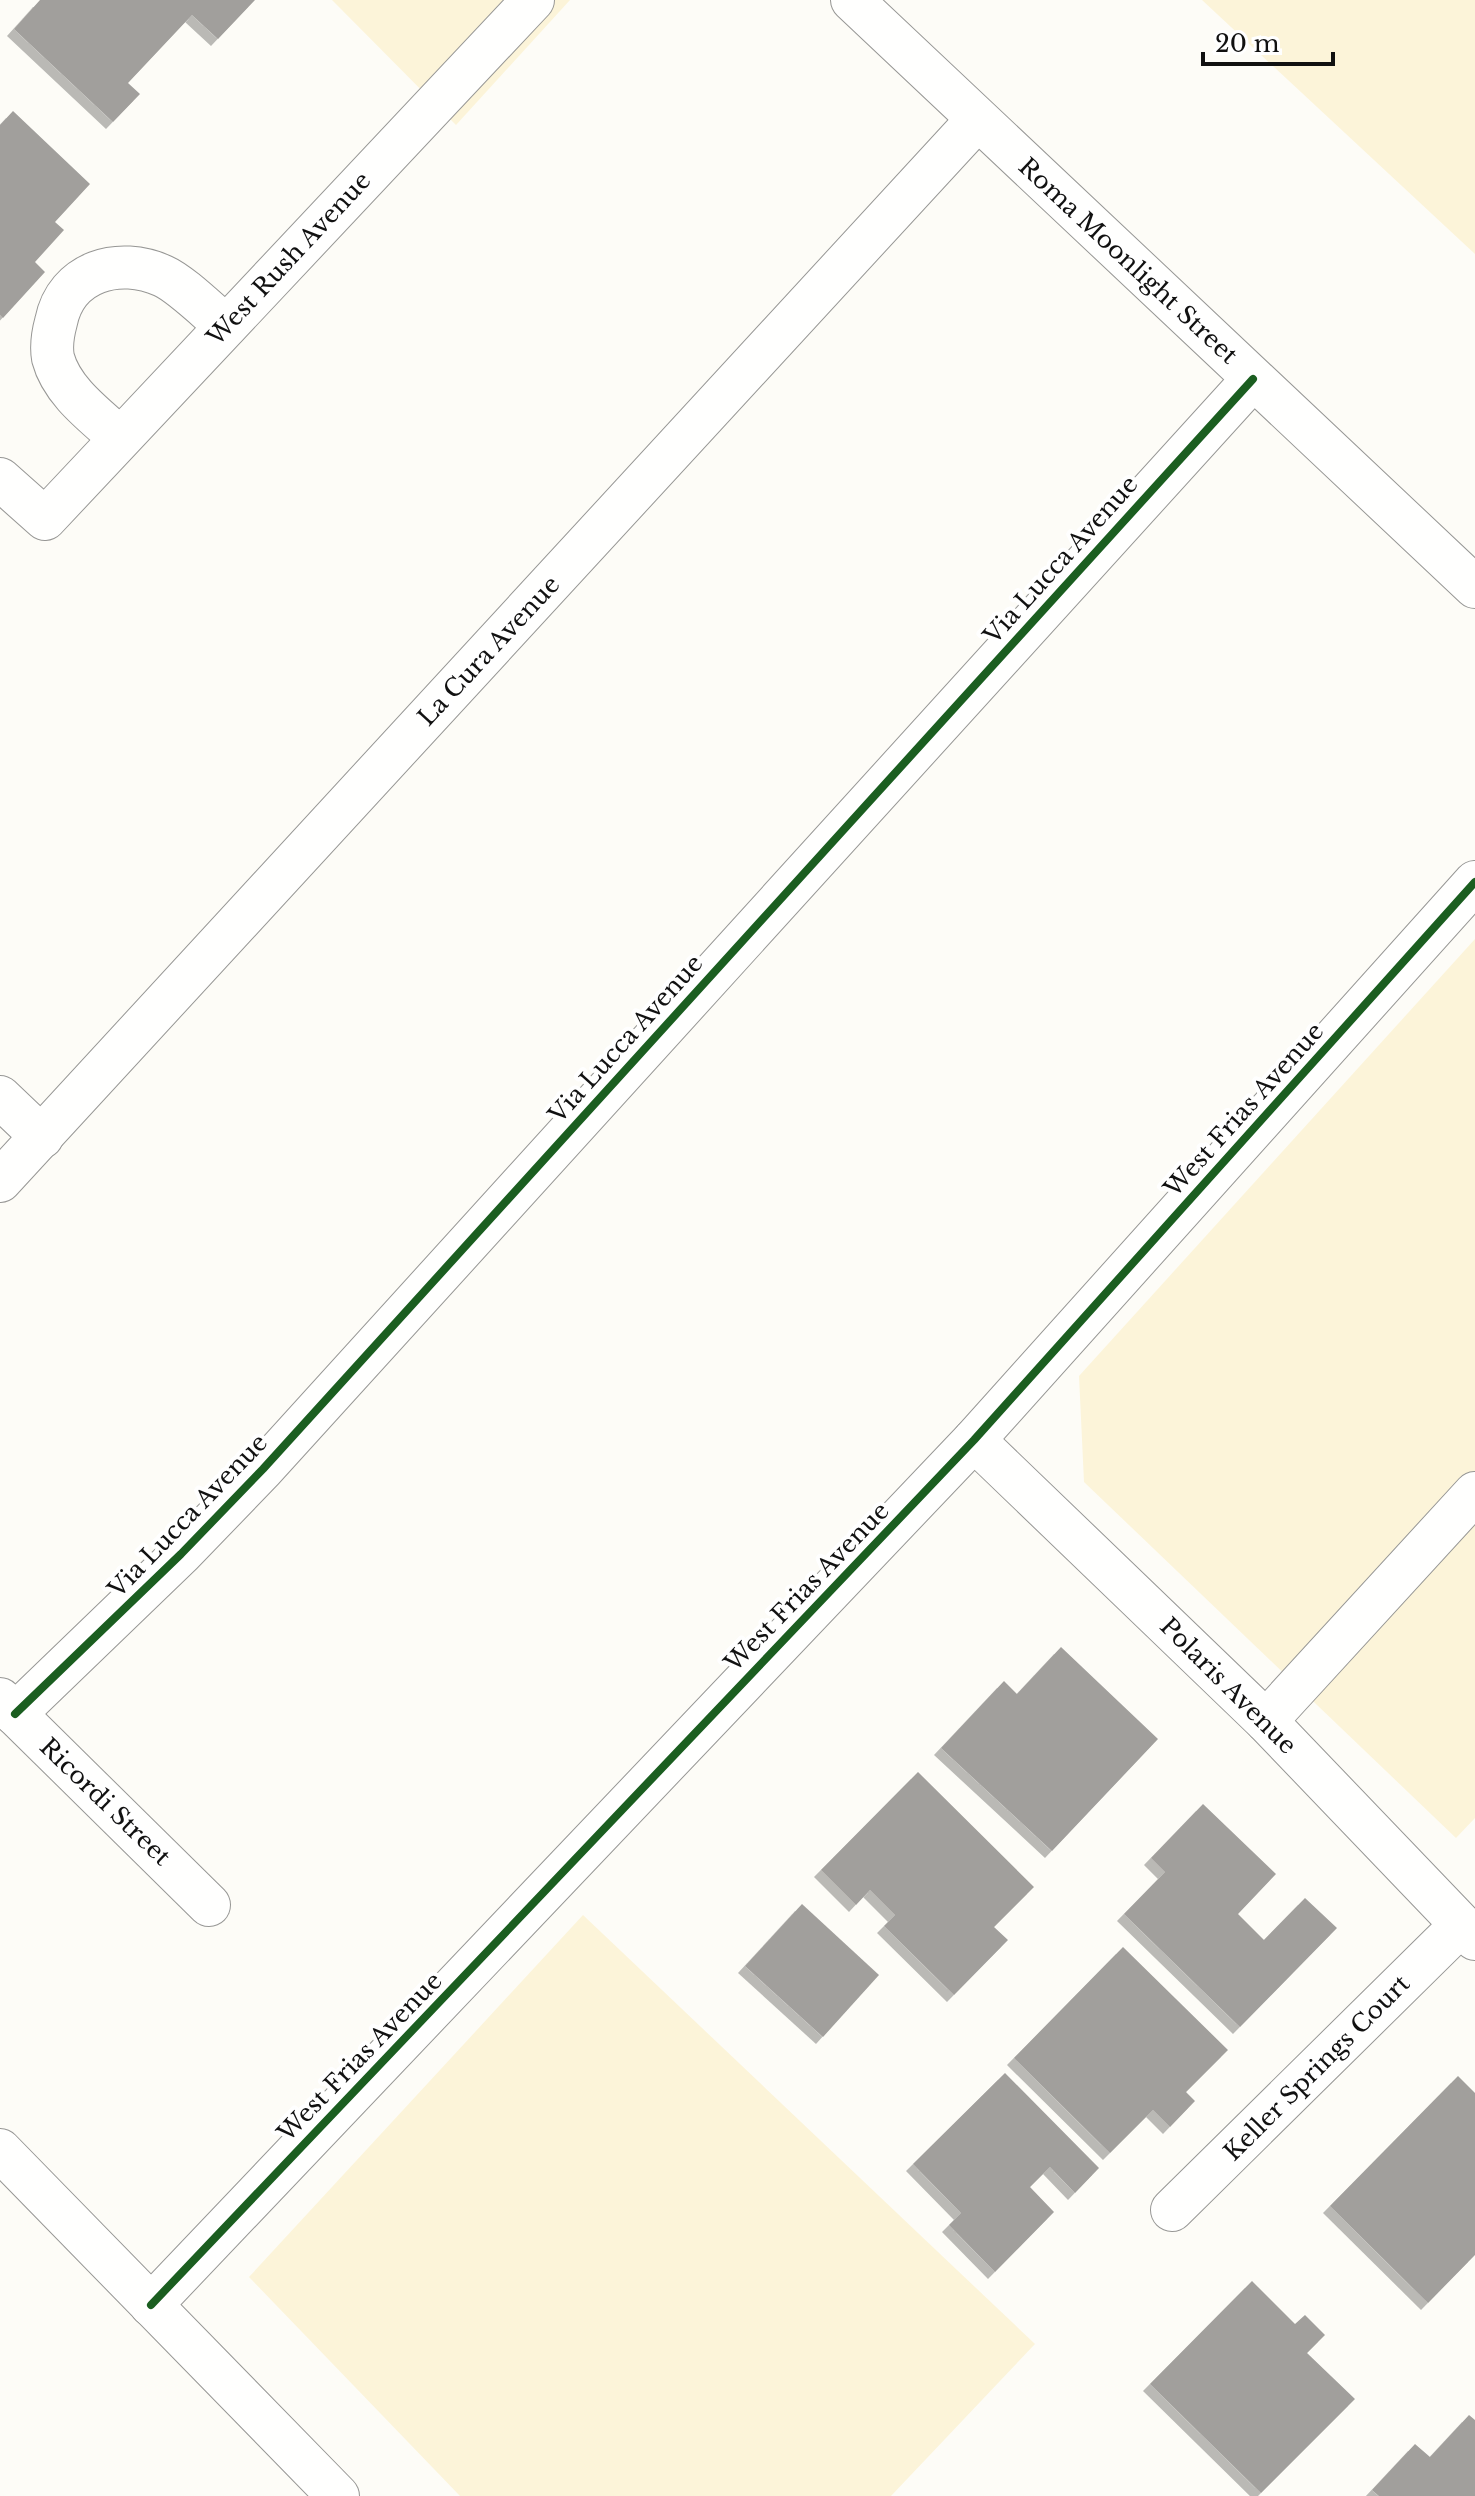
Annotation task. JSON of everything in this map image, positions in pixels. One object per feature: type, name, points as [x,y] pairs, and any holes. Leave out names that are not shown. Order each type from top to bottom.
[{"type":"street","name":"West Rush Avenue","points":[[0,479],[45,519],[533,0]]},
{"type":"street","name":"Roma Moonlight Street","points":[[852,0],[1475,587]]},
{"type":"street","name":"La Cura Avenue","points":[[0,1181],[977,120]]},
{"type":"street","points":[[120,438],[72,392],[53,357],[53,333],[58,308],[75,285],[99,271],[129,265],[165,276],[226,326]]},
{"type":"street","name":"Via Lucca Avenue","points":[[8,1707],[181,1554],[263,1469],[1253,379]]},
{"type":"street","name":"West Frias Avenue","points":[[151,2305],[974,1440],[1475,882]]},
{"type":"street","points":[[0,1097],[42,1137]]},
{"type":"street","name":"Polaris Avenue","points":[[974,1440],[1266,1721],[1468,1932]]},
{"type":"street","points":[[1266,1721],[1475,1493]]},
{"type":"street","name":"Ricordi Street","points":[[8,1707],[209,1905]]},
{"type":"street","name":"Keller Springs Court","points":[[1172,2210],[1468,1932]]},
{"type":"street","points":[[0,2150],[338,2496]]},
{"type":"sand","points":[[332,0],[570,0],[456,125]]},
{"type":"sand","points":[[1202,0],[1475,0],[1475,254]]},
{"type":"sand","points":[[1475,939],[1475,1818],[1456,1838],[1084,1482],[1079,1376]]},
{"type":"sand","points":[[583,1915],[1035,2344],[891,2496],[460,2496],[249,2277]]},
{"type":"building","points":[[40,0],[255,0],[218,39],[192,15],[128,83],[140,94],[113,122],[14,29]]},
{"type":"building","points":[[13,111],[90,184],[55,222],[64,230],[35,262],[45,272],[3,318],[0,315],[0,125]]},
{"type":"building","points":[[1061,1647],[1158,1739],[1052,1851],[941,1748],[1004,1681],[1017,1694]]},
{"type":"building","points":[[918,1772],[1034,1887],[994,1927],[1008,1940],[954,1995],[884,1926],[895,1915],[870,1890],[856,1905],[821,1870]]},
{"type":"building","points":[[1203,1804],[1276,1874],[1238,1914],[1264,1940],[1305,1898],[1337,1928],[1240,2027],[1124,1914],[1165,1872],[1151,1858]]},
{"type":"building","points":[[802,1904],[879,1975],[823,2037],[745,1966]]},
{"type":"building","points":[[1123,1947],[1228,2050],[1186,2092],[1195,2101],[1170,2127],[1153,2110],[1110,2153],[1014,2058]]},
{"type":"building","points":[[1005,2073],[1099,2168],[1075,2193],[1050,2167],[1030,2187],[1054,2212],[995,2272],[949,2225],[961,2213],[913,2164]]},
{"type":"building","points":[[1458,2076],[1475,2093],[1475,2255],[1428,2303],[1330,2206]]},
{"type":"building","points":[[1252,2281],[1295,2324],[1305,2315],[1325,2335],[1307,2353],[1355,2399],[1261,2493],[1150,2384]]},
{"type":"building","points":[[1469,2415],[1475,2420],[1475,2496],[1379,2496],[1372,2490],[1415,2444],[1430,2457]]},
{"type":"cycle path","points":[[15,1714],[181,1554],[263,1469],[1253,379]]},
{"type":"cycle path","points":[[151,2305],[974,1440],[1475,882]]}]
